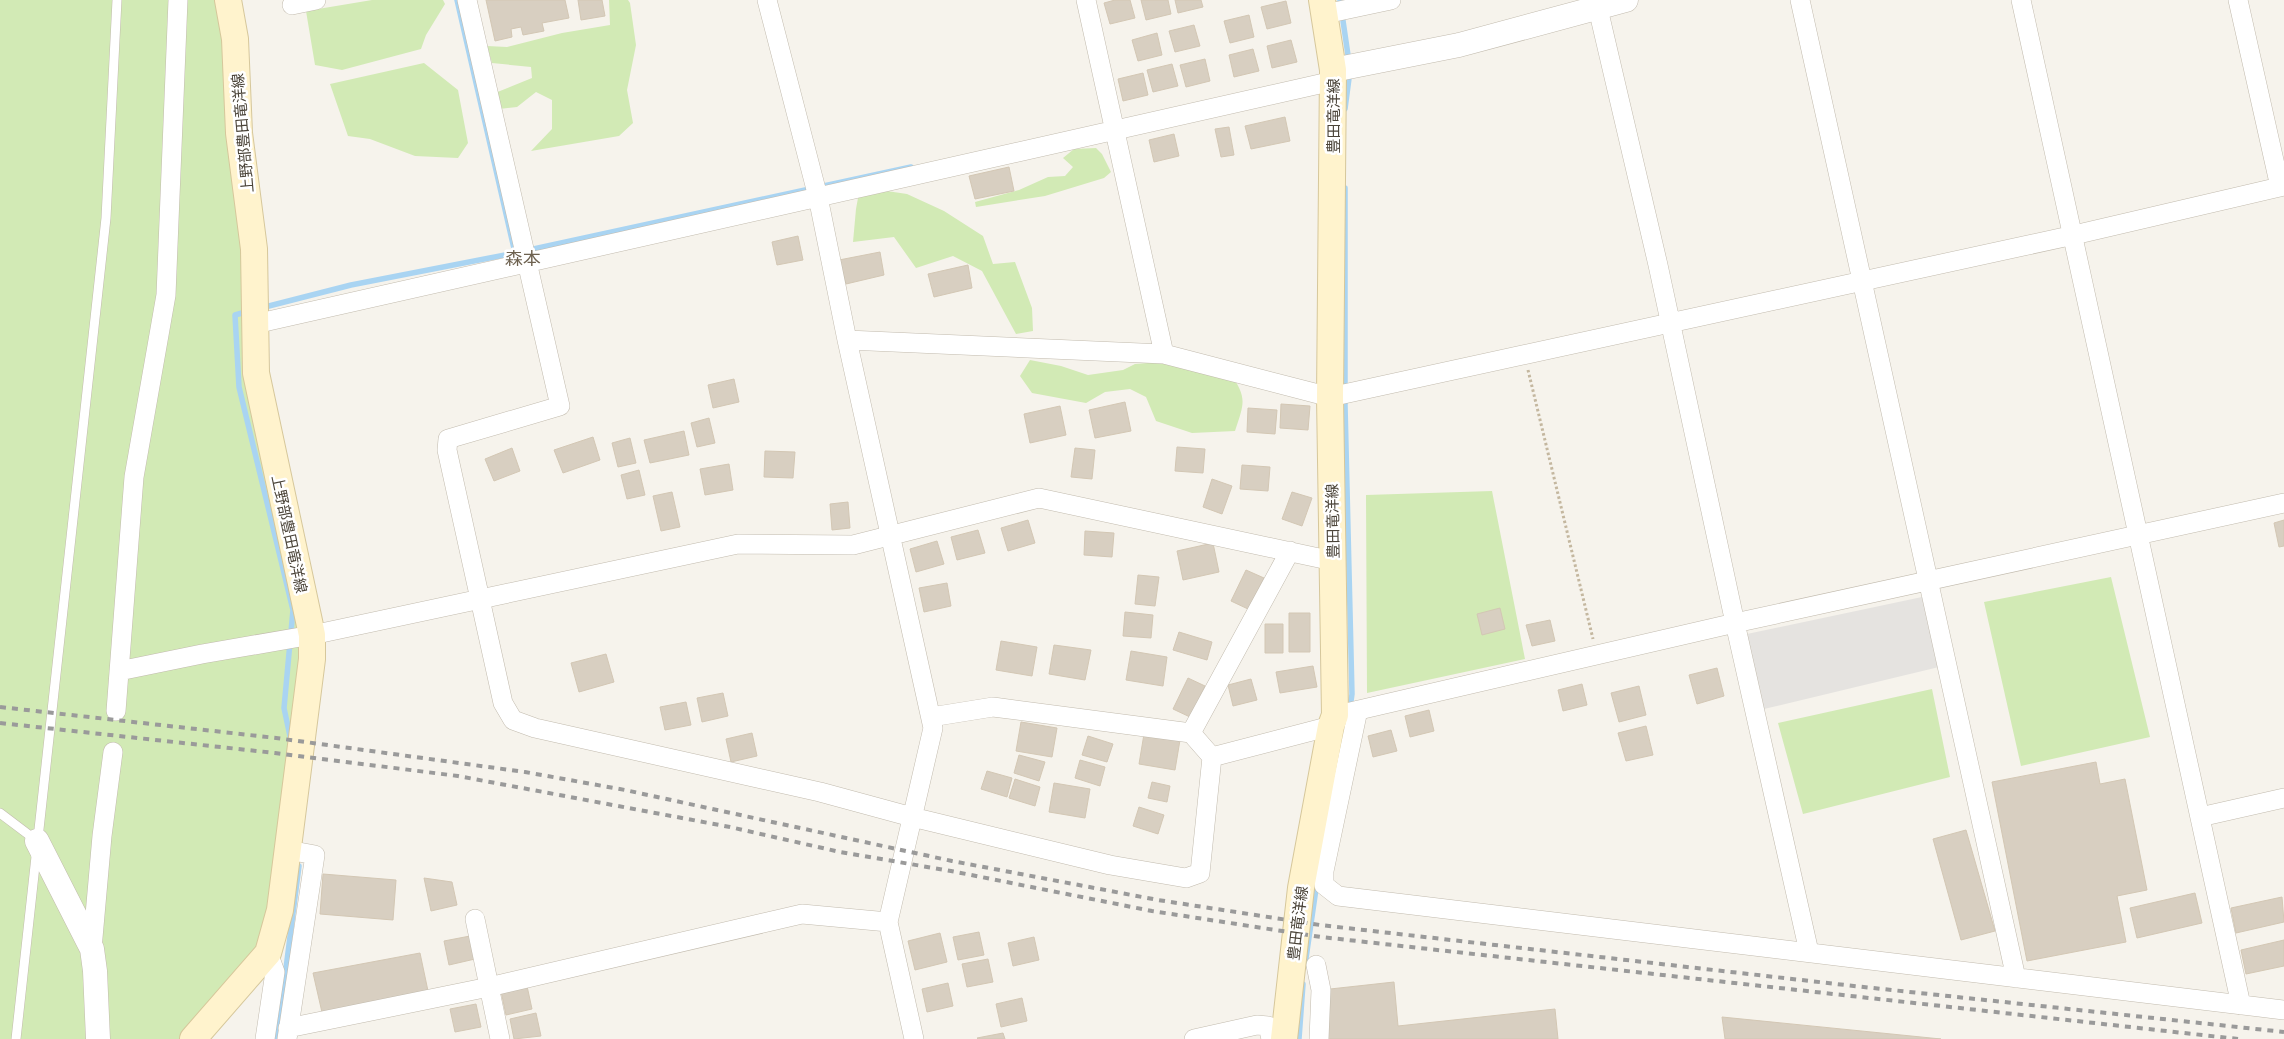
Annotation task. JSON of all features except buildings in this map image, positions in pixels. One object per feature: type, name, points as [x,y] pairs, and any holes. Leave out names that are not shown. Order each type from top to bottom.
[{"type":"main road","name":"上野部豊田竜洋線","points":[[193,1039],[268,952],[280,910],[309,687],[312,635],[256,373],[254,249],[239,133],[234,39],[228,0]]},
{"type":"main road","name":"豊田竜洋線","points":[[1284,1039],[1301,888],[1341,717],[1333,561],[1330,397],[1333,76],[1324,7]]},
{"type":"street","points":[[116,711],[134,477],[166,296],[178,0]]},
{"type":"street","points":[[292,5],[316,0]]},
{"type":"street","points":[[467,0],[560,406],[448,439],[447,450],[503,703],[513,720],[535,728],[820,792],[912,817],[1110,865],[1186,878],[1200,873],[1212,757],[1191,733],[993,707],[931,717]]},
{"type":"street","points":[[767,0],[818,197],[847,340],[933,728],[888,922],[914,1039]]},
{"type":"street","points":[[1086,0],[1164,354]]},
{"type":"street","points":[[1324,7],[1391,0]]},
{"type":"street","points":[[255,324],[1115,130],[1459,45],[1597,4],[1626,0]]},
{"type":"street","points":[[1800,0],[2016,978]]},
{"type":"street","points":[[2021,0],[2074,235],[2241,1005]]},
{"type":"street","points":[[847,340],[1164,354],[1330,397],[2074,235],[2282,186],[2238,0]]},
{"type":"street","points":[[1597,4],[1809,952]]},
{"type":"street","points":[[119,672],[202,654],[312,635],[738,544],[853,545],[1040,498],[1333,561]]},
{"type":"street","points":[[1212,757],[1280,741],[1341,717],[1596,654],[2284,503]]},
{"type":"street","points":[[1191,733],[1290,552]]},
{"type":"street","points":[[1341,717],[1324,871],[1324,885],[1338,896],[2284,1010]]},
{"type":"street","points":[[98,1039],[92,949],[102,836],[113,752]]},
{"type":"street","points":[[2200,817],[2284,798]]},
{"type":"street","points":[[37,841],[92,949]]},
{"type":"street","points":[[288,850],[315,854],[288,1034],[802,914],[888,922]]},
{"type":"street","points":[[475,919],[500,1039]]},
{"type":"street","points":[[265,1039],[275,972],[268,952]]},
{"type":"street","points":[[1316,965],[1321,990],[1318,1039]]},
{"type":"street","points":[[1194,1039],[1257,1025],[1268,1026],[1270,1039]]},
{"type":"lane","points":[[16,1039],[106,218],[117,0]]},
{"type":"lane","points":[[0,813],[37,841]]},
{"type":"path","points":[[1524,355],[1596,654]]},
{"type":"green space","points":[[0,0],[239,0],[259,391],[310,680],[261,961],[195,1039],[0,1039]]},
{"type":"green space","points":[[372,0],[443,0],[445,4],[426,35],[421,49],[342,70],[315,65],[306,11]]},
{"type":"green space","points":[[609,0],[628,0],[630,3],[636,45],[627,90],[633,123],[619,136],[531,151],[552,129],[552,100],[536,92],[517,107],[499,109],[495,93],[532,78],[531,67],[492,63],[487,46],[507,47],[562,33],[610,25]]},
{"type":"green space","points":[[424,63],[458,90],[468,143],[458,158],[415,156],[370,139],[348,136],[330,84]]},
{"type":"green space","points":[[1096,148],[1102,154],[1111,172],[1104,178],[1045,196],[976,207],[975,202],[1019,190],[1048,177],[1065,176],[1073,167],[1063,158],[1074,149]]},
{"type":"green space","points":[[860,187],[907,194],[944,211],[983,236],[993,264],[1015,262],[1032,308],[1033,331],[1016,334],[982,271],[953,256],[916,268],[894,237],[853,242]]},
{"type":"green space","points":[[1030,360],[1061,366],[1088,375],[1123,370],[1135,364],[1160,362],[1229,371],[1241,394],[1241,413],[1235,431],[1192,433],[1156,421],[1146,397],[1130,389],[1105,392],[1086,403],[1032,393],[1020,376]]},
{"type":"green space","points":[[1492,491],[1525,659],[1367,693],[1366,495]]},
{"type":"green space","points":[[2111,577],[2150,737],[2021,766],[1984,602]]},
{"type":"green space","points":[[1932,689],[1950,777],[1803,814],[1778,723]]},
{"type":"shaded area","points":[[1922,597],[1939,667],[1764,709],[1747,634]]},
{"type":"waterway","points":[[457,0],[515,253]]},
{"type":"waterway","points":[[1340,0],[1349,62]]},
{"type":"waterway","points":[[1345,109],[1350,71]]},
{"type":"waterway","points":[[261,308],[351,285],[515,253],[911,167]]},
{"type":"waterway","points":[[1345,188],[1345,405],[1352,694],[1350,709]]},
{"type":"waterway","points":[[249,311],[235,315],[239,387],[293,610],[284,708],[291,741]]},
{"type":"waterway","points":[[277,1039],[299,866]]},
{"type":"waterway","points":[[1305,965],[1317,882]]},
{"type":"waterway","points":[[1299,1039],[1303,984]]},
{"type":"railway","points":[[0,707],[276,738],[525,772],[625,790],[952,861],[1158,900],[1320,925],[1845,985],[2284,1032]]},
{"type":"railway","points":[[0,723],[275,753],[458,776],[730,827],[840,852],[951,871],[1152,911],[1321,937],[2238,1039]]},
{"type":"district","name":"森本","points":[[523,258]]}]
